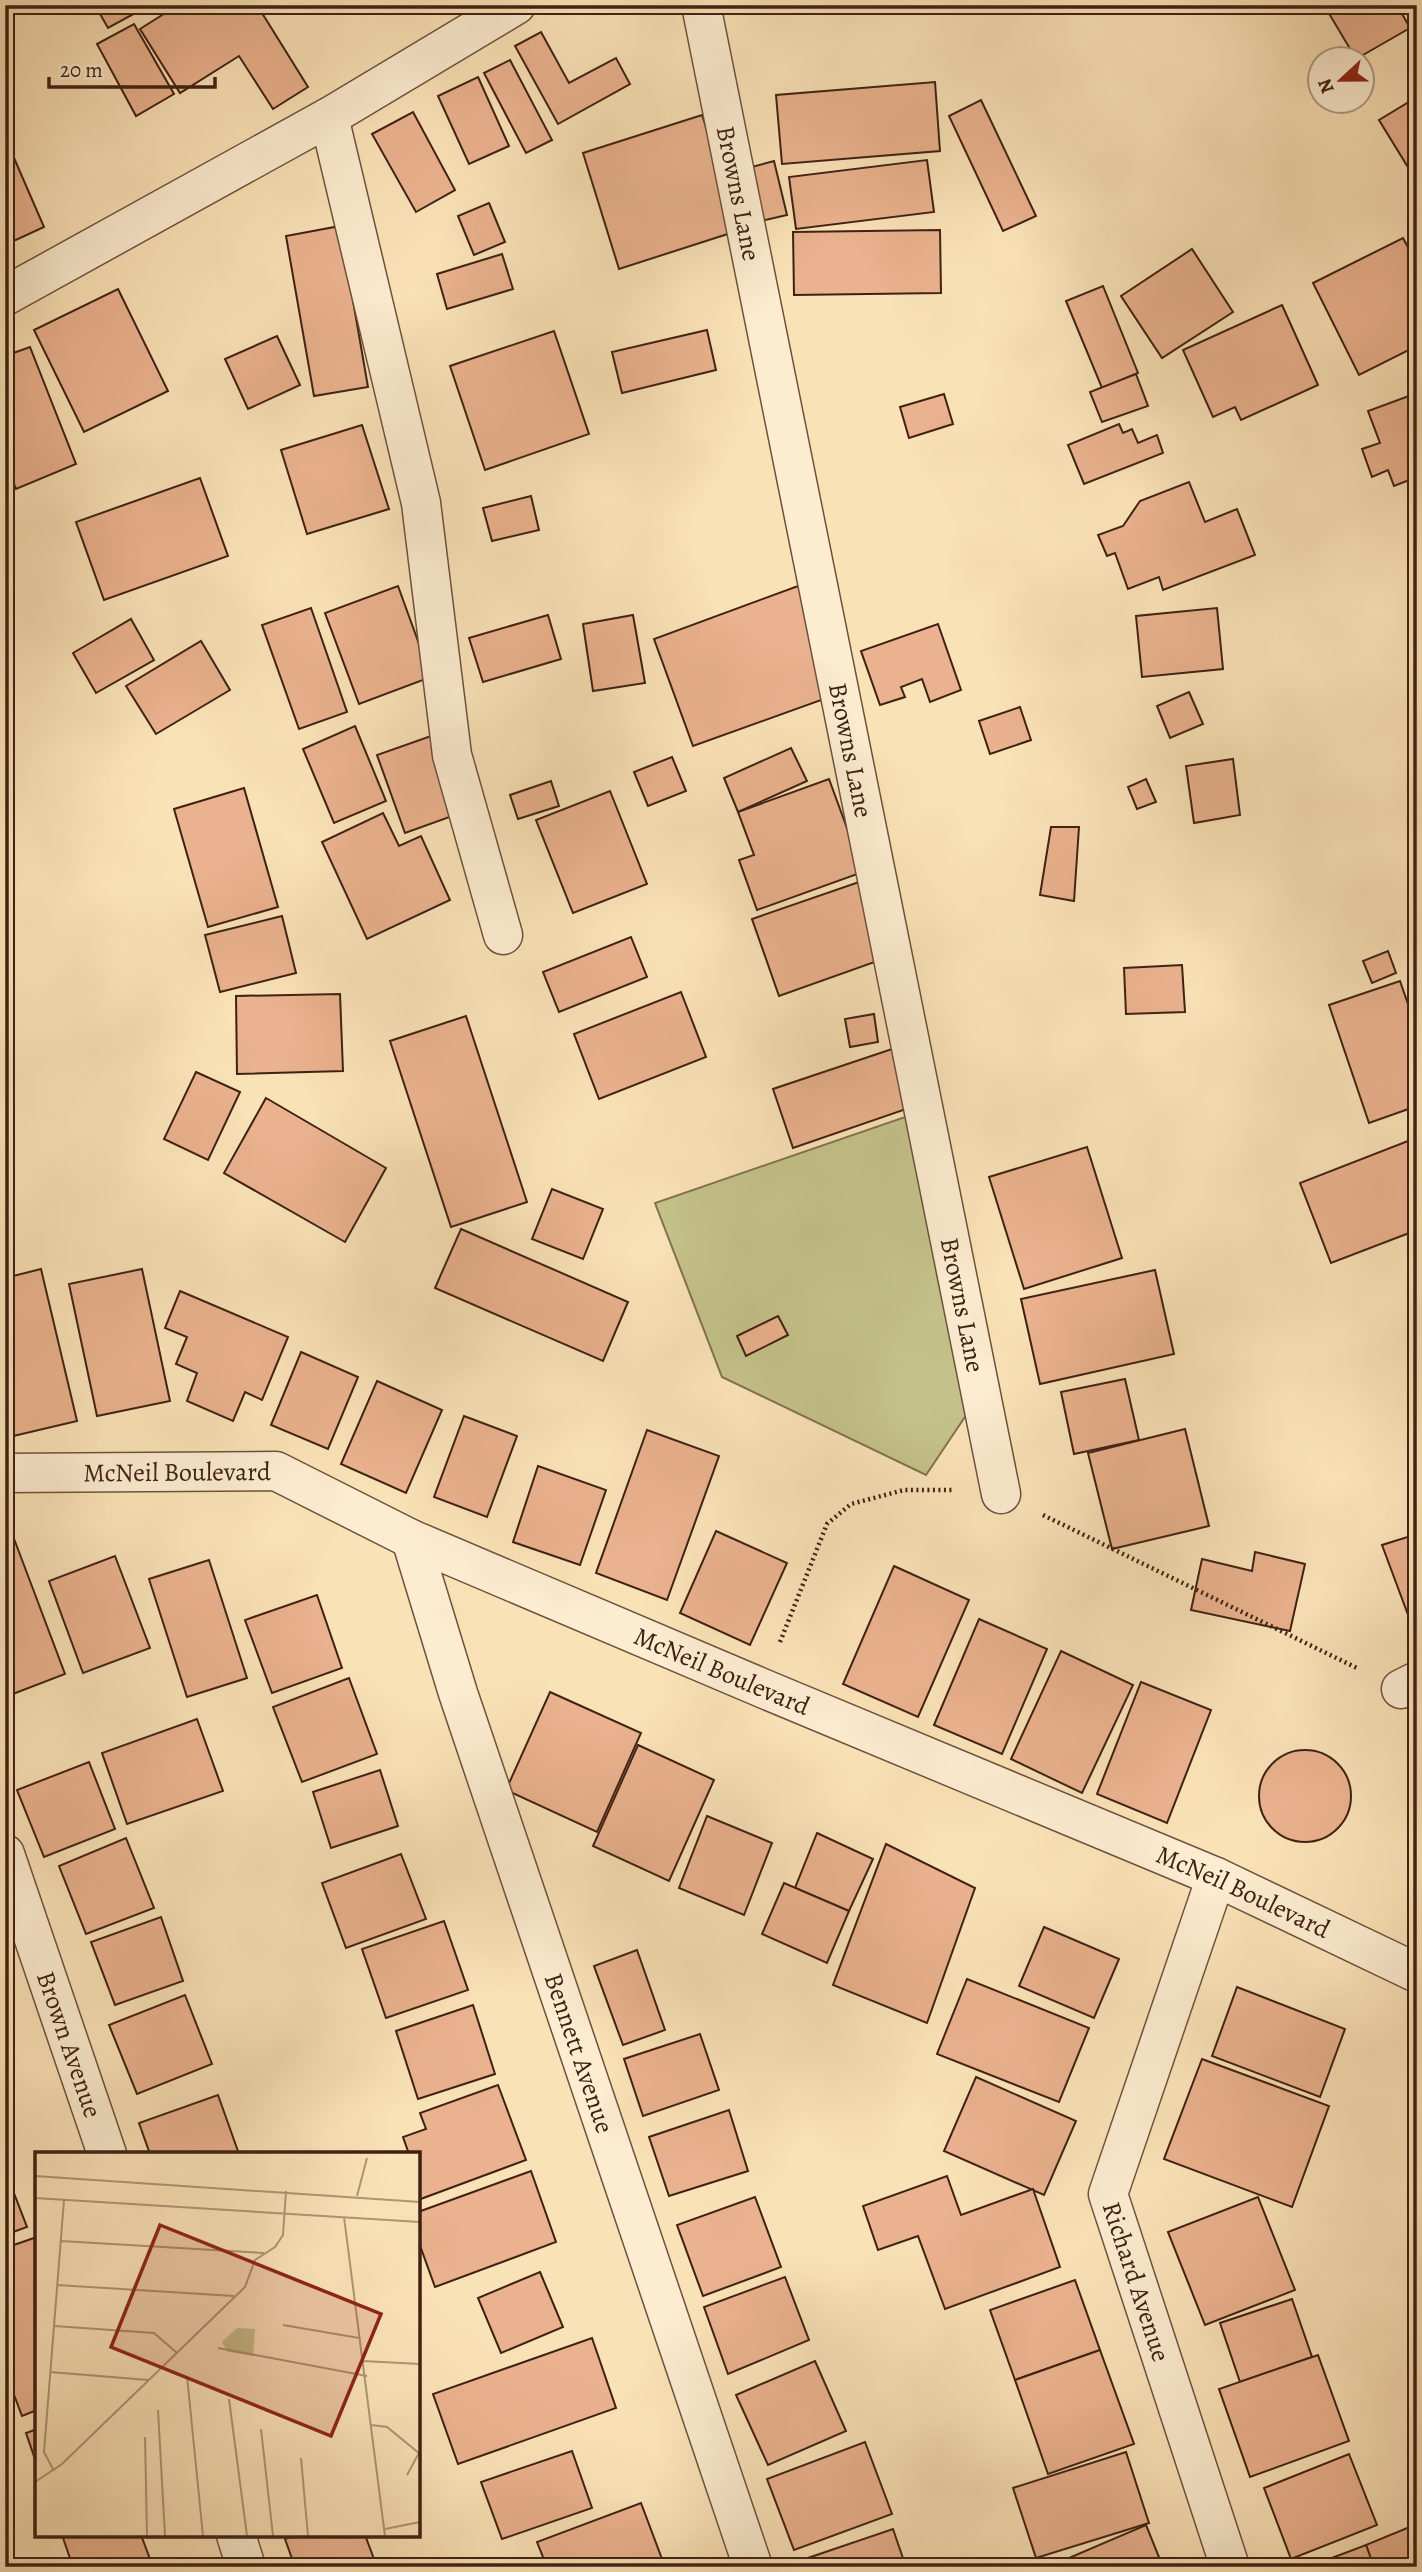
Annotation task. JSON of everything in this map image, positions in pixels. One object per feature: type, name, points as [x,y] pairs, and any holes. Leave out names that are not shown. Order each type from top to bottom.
[{"type":"street","points":[[5,296],[329,117],[516,5]]},
{"type":"street","name":"Browns Lane","points":[[701,5],[1001,1494]]},
{"type":"street","points":[[329,117],[421,503],[452,755],[503,935]]},
{"type":"street","name":"McNeil Boulevard","points":[[5,1473],[276,1471],[411,1539],[1216,1877],[1417,1973]]},
{"type":"street","name":"Bennett Avenue","points":[[411,1539],[458,1693],[753,2567]]},
{"type":"street","name":"Brown Avenue","points":[[5,1854],[106,2152]]},
{"type":"street","name":"Richard Avenue","points":[[1216,1877],[1108,2194],[1230,2567]]},
{"type":"street","points":[[237,2537],[246,2567]]},
{"type":"path","points":[[762,1688],[827,1524],[851,1504],[904,1490],[1001,1494],[1409,1685]]},
{"type":"shaded area","points":[[937,1106],[993,1375],[926,1475],[722,1377],[655,1203]]},
{"type":"building","points":[[95,5],[150,5],[108,28]]},
{"type":"building","points":[[178,5],[257,5],[308,87],[273,109],[239,56],[180,93],[140,29]]},
{"type":"building","points":[[1324,5],[1397,5],[1410,28],[1376,48],[1348,46]]},
{"type":"building","points":[[134,24],[174,94],[136,116],[97,44]]},
{"type":"building","points":[[541,32],[569,83],[616,58],[630,84],[558,124],[515,46]]},
{"type":"building","points":[[510,60],[552,140],[526,153],[484,73]]},
{"type":"building","points":[[478,77],[509,146],[469,164],[438,96]]},
{"type":"building","points":[[935,82],[940,151],[782,164],[776,95]]},
{"type":"building","points":[[1417,97],[1417,182],[1379,120]]},
{"type":"building","points":[[981,100],[1036,216],[1003,231],[949,116]]},
{"type":"building","points":[[413,112],[455,190],[416,212],[372,134]]},
{"type":"building","points":[[702,115],[740,230],[619,269],[583,153]]},
{"type":"building","points":[[11,151],[44,227],[5,245],[5,154]]},
{"type":"building","points":[[927,160],[934,212],[796,229],[789,177]]},
{"type":"building","points":[[774,161],[787,215],[761,221],[748,168]]},
{"type":"building","points":[[489,203],[505,242],[474,255],[458,216]]},
{"type":"building","points":[[340,226],[368,387],[314,396],[286,236]]},
{"type":"building","points":[[940,230],[941,293],[794,295],[793,232]]},
{"type":"building","points":[[1403,238],[1417,264],[1417,346],[1359,375],[1313,283]]},
{"type":"building","points":[[1192,249],[1233,312],[1162,358],[1121,296]]},
{"type":"building","points":[[502,254],[513,289],[447,309],[437,274]]},
{"type":"building","points":[[1103,286],[1138,373],[1102,388],[1066,301]]},
{"type":"building","points":[[118,289],[168,391],[84,432],[34,330]]},
{"type":"building","points":[[1282,305],[1318,385],[1241,420],[1235,407],[1213,417],[1183,350]]},
{"type":"building","points":[[707,330],[716,370],[622,393],[612,352]]},
{"type":"building","points":[[554,331],[589,434],[485,470],[450,366]]},
{"type":"building","points":[[277,336],[300,385],[248,409],[225,359]]},
{"type":"building","points":[[30,347],[76,464],[16,489],[5,462],[5,356]]},
{"type":"building","points":[[1136,374],[1148,406],[1102,422],[1090,392]]},
{"type":"building","points":[[1417,393],[1417,477],[1394,486],[1388,470],[1372,477],[1362,449],[1380,443],[1368,411]]},
{"type":"building","points":[[944,394],[953,424],[909,438],[900,407]]},
{"type":"building","points":[[1119,424],[1123,433],[1132,429],[1138,443],[1157,435],[1163,453],[1084,484],[1068,445]]},
{"type":"building","points":[[362,425],[389,509],[307,534],[281,450]]},
{"type":"building","points":[[200,478],[228,556],[104,600],[76,522]]},
{"type":"building","points":[[1189,482],[1205,522],[1237,509],[1255,555],[1163,590],[1159,577],[1128,589],[1115,553],[1107,556],[1098,535],[1123,526],[1140,501]]},
{"type":"building","points":[[531,496],[539,530],[492,541],[483,508]]},
{"type":"building","points":[[398,586],[431,677],[359,704],[325,613]]},
{"type":"building","points":[[798,586],[838,694],[693,746],[654,639]]},
{"type":"building","points":[[311,608],[347,712],[299,729],[262,625]]},
{"type":"building","points":[[1217,608],[1223,669],[1142,677],[1136,616]]},
{"type":"building","points":[[548,615],[561,659],[483,682],[469,638]]},
{"type":"building","points":[[633,615],[645,683],[593,691],[583,624]]},
{"type":"building","points":[[131,619],[154,660],[96,693],[73,653]]},
{"type":"building","points":[[938,624],[961,690],[930,702],[922,679],[901,687],[905,697],[880,705],[861,651]]},
{"type":"building","points":[[201,641],[230,690],[156,734],[126,686]]},
{"type":"building","points":[[1189,692],[1203,724],[1170,738],[1157,706]]},
{"type":"building","points":[[1020,707],[1031,740],[990,754],[979,721]]},
{"type":"building","points":[[355,726],[386,801],[334,823],[303,749]]},
{"type":"building","points":[[431,736],[458,814],[405,833],[377,755]]},
{"type":"building","points":[[791,748],[807,781],[738,812],[724,778]]},
{"type":"building","points":[[672,757],[686,791],[648,806],[634,772]]},
{"type":"building","points":[[1233,759],[1240,815],[1194,823],[1186,766]]},
{"type":"building","points":[[829,779],[863,872],[757,910],[739,860],[754,855],[738,812]]},
{"type":"building","points":[[1146,779],[1156,802],[1137,809],[1128,787]]},
{"type":"building","points":[[551,781],[559,806],[518,819],[510,795]]},
{"type":"building","points":[[244,788],[278,907],[208,927],[174,809]]},
{"type":"building","points":[[610,791],[647,884],[573,913],[536,820]]},
{"type":"building","points":[[383,813],[399,846],[421,836],[450,900],[367,939],[322,842]]},
{"type":"building","points":[[1051,827],[1079,827],[1074,901],[1040,895]]},
{"type":"building","points":[[859,882],[886,958],[779,996],[752,919]]},
{"type":"building","points":[[282,916],[296,973],[220,992],[205,935]]},
{"type":"building","points":[[631,937],[647,977],[559,1012],[543,972]]},
{"type":"building","points":[[1388,951],[1396,973],[1372,983],[1363,961]]},
{"type":"building","points":[[1182,965],[1185,1012],[1126,1014],[1124,968]]},
{"type":"building","points":[[1400,981],[1417,1030],[1417,1106],[1369,1123],[1329,1005]]},
{"type":"building","points":[[681,992],[706,1057],[599,1099],[574,1034]]},
{"type":"building","points":[[340,994],[343,1071],[237,1074],[236,996]]},
{"type":"building","points":[[874,1014],[878,1042],[850,1047],[845,1019]]},
{"type":"building","points":[[466,1016],[527,1202],[451,1227],[390,1041]]},
{"type":"building","points":[[895,1048],[915,1106],[793,1148],[773,1089]]},
{"type":"building","points":[[196,1072],[240,1092],[208,1160],[164,1139]]},
{"type":"building","points":[[266,1098],[386,1168],[345,1242],[224,1173]]},
{"type":"building","points":[[1413,1139],[1417,1149],[1417,1230],[1331,1263],[1300,1183]]},
{"type":"building","points":[[1087,1147],[1122,1258],[1024,1289],[989,1177]]},
{"type":"building","points":[[552,1189],[603,1209],[583,1259],[532,1239]]},
{"type":"building","points":[[461,1229],[628,1302],[603,1361],[435,1288]]},
{"type":"building","points":[[41,1269],[77,1421],[5,1438],[5,1278]]},
{"type":"building","points":[[142,1269],[170,1401],[97,1416],[69,1284]]},
{"type":"building","points":[[1155,1270],[1174,1354],[1040,1384],[1021,1299]]},
{"type":"building","points":[[180,1291],[288,1337],[262,1400],[245,1392],[233,1421],[187,1401],[197,1373],[176,1364],[187,1337],[165,1328]]},
{"type":"building","points":[[778,1316],[788,1335],[746,1356],[737,1336]]},
{"type":"building","points":[[301,1352],[358,1377],[328,1449],[271,1425]]},
{"type":"building","points":[[1125,1379],[1139,1440],[1074,1454],[1061,1392]]},
{"type":"building","points":[[377,1381],[442,1410],[406,1493],[341,1464]]},
{"type":"building","points":[[464,1416],[517,1436],[487,1517],[434,1497]]},
{"type":"building","points":[[1185,1429],[1209,1526],[1112,1549],[1088,1453]]},
{"type":"building","points":[[647,1430],[719,1456],[667,1600],[596,1573]]},
{"type":"building","points":[[538,1466],[606,1490],[580,1565],[513,1542]]},
{"type":"building","points":[[716,1531],[787,1563],[750,1645],[680,1613]]},
{"type":"building","points":[[1417,1534],[1417,1639],[1382,1545]]},
{"type":"building","points":[[13,1536],[65,1674],[5,1697],[5,1539]]},
{"type":"building","points":[[1255,1552],[1305,1564],[1290,1631],[1191,1610],[1202,1559],[1252,1571]]},
{"type":"building","points":[[115,1556],[150,1648],[83,1673],[49,1581]]},
{"type":"building","points":[[209,1560],[247,1678],[187,1697],[149,1579]]},
{"type":"building","points":[[894,1566],[969,1600],[918,1717],[843,1684]]},
{"type":"building","points":[[317,1595],[342,1668],[272,1693],[245,1620]]},
{"type":"building","points":[[979,1619],[1047,1649],[1002,1754],[934,1725]]},
{"type":"building","points":[[1061,1651],[1133,1685],[1082,1793],[1011,1759]]},
{"type":"building","points":[[349,1678],[377,1754],[302,1782],[273,1707]]},
{"type":"building","points":[[1141,1682],[1211,1710],[1167,1823],[1097,1794]]},
{"type":"building","points":[[550,1692],[641,1733],[597,1832],[506,1790]]},
{"type":"building","points":[[197,1719],[223,1791],[127,1824],[102,1753]]},
{"type":"building","points":[[638,1745],[714,1780],[669,1881],[593,1846]]},
{"type":"building","points":[[1305,1750],[1323,1754],[1337,1764],[1347,1778],[1351,1796],[1347,1814],[1337,1828],[1323,1838],[1305,1842],[1287,1838],[1273,1828],[1263,1814],[1259,1796],[1263,1778],[1273,1764],[1287,1754]]},
{"type":"building","points":[[89,1762],[115,1829],[44,1857],[17,1790]]},
{"type":"building","points":[[380,1770],[398,1826],[331,1848],[313,1792]]},
{"type":"building","points":[[707,1816],[772,1843],[744,1915],[679,1888]]},
{"type":"building","points":[[817,1833],[873,1859],[849,1911],[795,1888]]},
{"type":"building","points":[[126,1838],[154,1908],[86,1934],[59,1866]]},
{"type":"building","points":[[886,1844],[975,1888],[927,2023],[833,1985]]},
{"type":"building","points":[[401,1854],[426,1919],[346,1948],[322,1883]]},
{"type":"building","points":[[784,1883],[849,1911],[827,1963],[762,1934]]},
{"type":"building","points":[[161,1917],[183,1981],[115,2005],[91,1942]]},
{"type":"building","points":[[444,1921],[468,1990],[386,2018],[362,1949]]},
{"type":"building","points":[[1044,1927],[1119,1959],[1094,2018],[1019,1986]]},
{"type":"building","points":[[637,1950],[665,2030],[623,2045],[594,1966]]},
{"type":"building","points":[[967,1979],[1089,2028],[1059,2102],[937,2054]]},
{"type":"building","points":[[1237,1987],[1345,2029],[1320,2097],[1212,2056]]},
{"type":"building","points":[[185,1995],[212,2064],[137,2094],[109,2025]]},
{"type":"building","points":[[473,2005],[495,2074],[418,2099],[396,2031]]},
{"type":"building","points":[[700,2034],[719,2090],[643,2116],[624,2059]]},
{"type":"building","points":[[1202,2059],[1329,2106],[1292,2207],[1164,2159]]},
{"type":"building","points":[[976,2077],[1076,2121],[1044,2195],[944,2151]]},
{"type":"building","points":[[498,2085],[526,2160],[420,2199],[420,2152],[408,2152],[403,2137],[426,2129],[420,2113]]},
{"type":"building","points":[[218,2095],[238,2152],[149,2152],[139,2123]]},
{"type":"building","points":[[729,2110],[748,2171],[669,2196],[649,2137]]},
{"type":"building","points":[[5,2170],[27,2227],[5,2235]]},
{"type":"building","points":[[531,2171],[556,2242],[435,2287],[420,2246],[420,2211]]},
{"type":"building","points":[[947,2176],[961,2215],[1033,2189],[1060,2267],[945,2309],[918,2236],[878,2250],[863,2206]]},
{"type":"building","points":[[755,2197],[781,2267],[703,2296],[677,2225]]},
{"type":"building","points":[[1258,2197],[1295,2290],[1205,2325],[1168,2232]]},
{"type":"building","points":[[35,2238],[35,2411],[22,2416],[5,2371],[5,2248]]},
{"type":"building","points":[[540,2272],[563,2327],[501,2353],[478,2298]]},
{"type":"building","points":[[785,2277],[809,2340],[728,2374],[704,2307]]},
{"type":"building","points":[[1075,2280],[1100,2350],[1015,2380],[990,2310]]},
{"type":"building","points":[[1292,2299],[1312,2357],[1240,2382],[1220,2323]]},
{"type":"building","points":[[592,2338],[616,2408],[458,2464],[433,2394]]},
{"type":"building","points":[[1100,2350],[1134,2444],[1048,2474],[1015,2380]]},
{"type":"building","points":[[1318,2355],[1349,2441],[1250,2477],[1219,2389]]},
{"type":"building","points":[[815,2361],[846,2431],[768,2465],[736,2395]]},
{"type":"building","points":[[35,2430],[35,2459],[26,2433]]},
{"type":"building","points":[[865,2442],[892,2514],[794,2550],[767,2479]]},
{"type":"building","points":[[572,2451],[592,2508],[502,2539],[481,2482]]},
{"type":"building","points":[[1126,2452],[1149,2523],[1036,2558],[1013,2488]]},
{"type":"building","points":[[1349,2454],[1377,2525],[1291,2559],[1264,2488]]},
{"type":"building","points":[[641,2503],[665,2567],[547,2567],[537,2542]]},
{"type":"building","points":[[1417,2524],[1417,2567],[1374,2567],[1366,2545]]},
{"type":"building","points":[[1146,2525],[1163,2567],[1048,2567]]},
{"type":"building","points":[[893,2529],[906,2567],[804,2567],[802,2560]]},
{"type":"building","points":[[63,2537],[142,2537],[150,2559],[127,2567],[73,2567]]},
{"type":"building","points":[[366,2537],[377,2567],[295,2567],[285,2539]]},
{"type":"building","points":[[1366,2545],[1374,2567],[1308,2567]]}]
